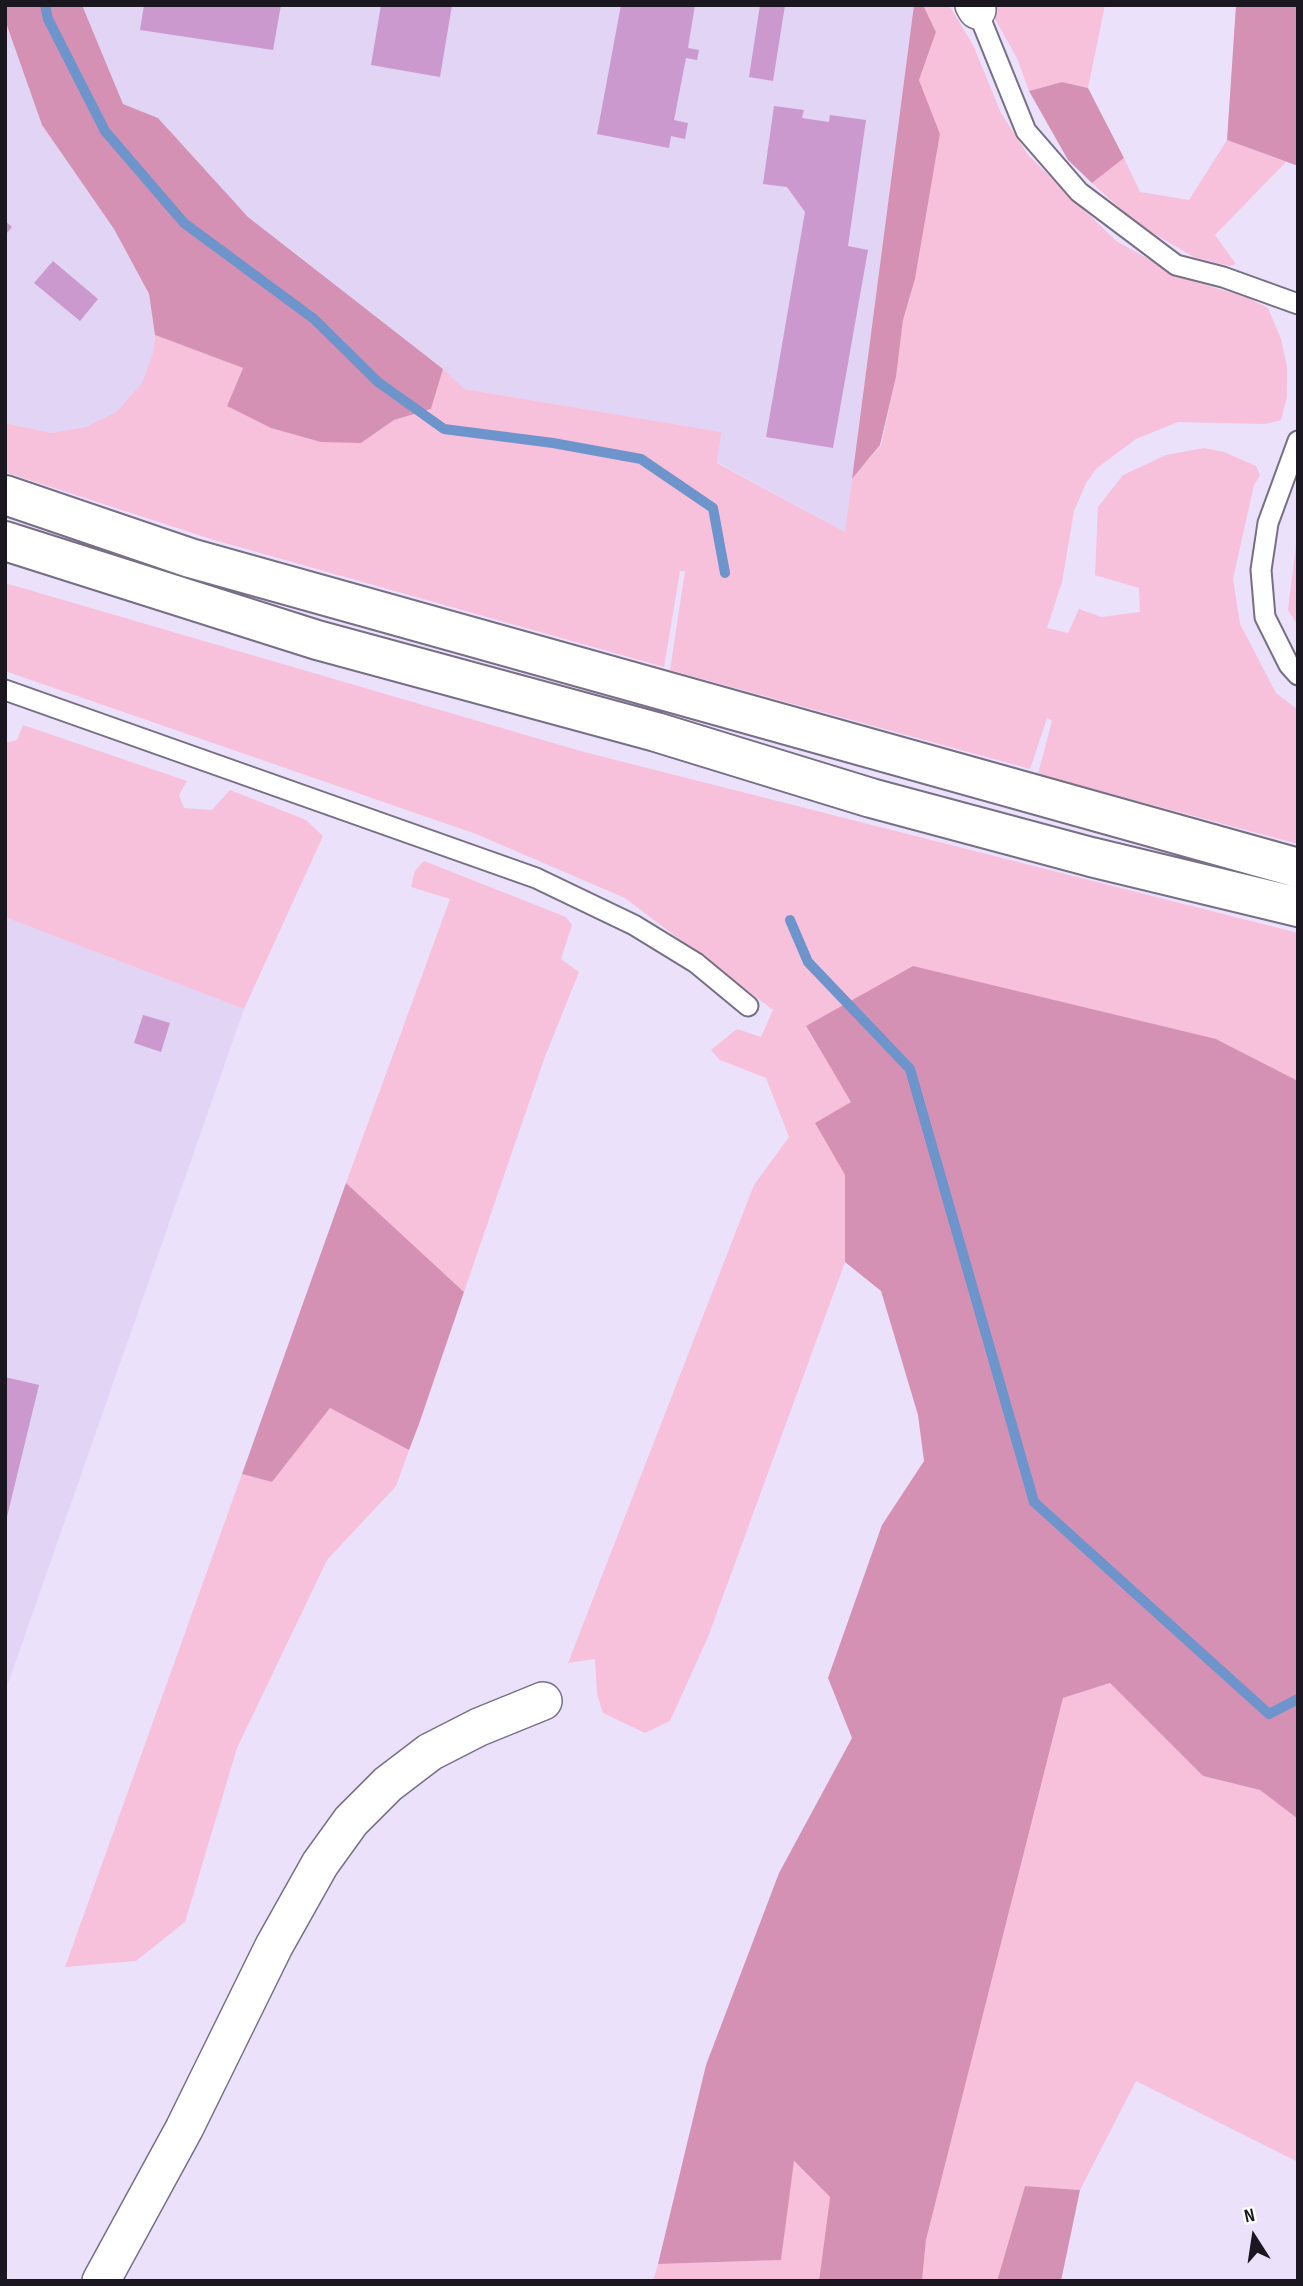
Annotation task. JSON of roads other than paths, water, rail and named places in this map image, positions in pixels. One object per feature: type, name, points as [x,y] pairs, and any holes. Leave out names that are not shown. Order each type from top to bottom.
[{"type":"main road","points":[[5,495],[202,561],[1298,868]]},
{"type":"main road","points":[[5,541],[290,632],[656,732],[871,798],[1091,857],[1298,907]]},
{"type":"street","points":[[101,2281],[184,2129],[274,1946],[320,1864],[351,1821],[388,1784],[430,1752],[479,1727],[543,1701]]},
{"type":"lane","points":[[975,8],[1026,131],[1079,192],[1176,265],[1223,277],[1298,304]]},
{"type":"lane","points":[[1298,441],[1269,523],[1261,570],[1265,617],[1289,665],[1298,674]]},
{"type":"lane","points":[[5,690],[536,878],[634,925],[696,963],[748,1006]]},
{"type":"waterway","points":[[45,5],[48,19],[105,131],[184,223],[314,319],[378,382],[444,429],[553,443],[641,459],[713,508],[725,573]]},
{"type":"waterway","points":[[790,920],[808,962],[910,1069],[1034,1502],[1269,1714],[1298,1699]]}]
